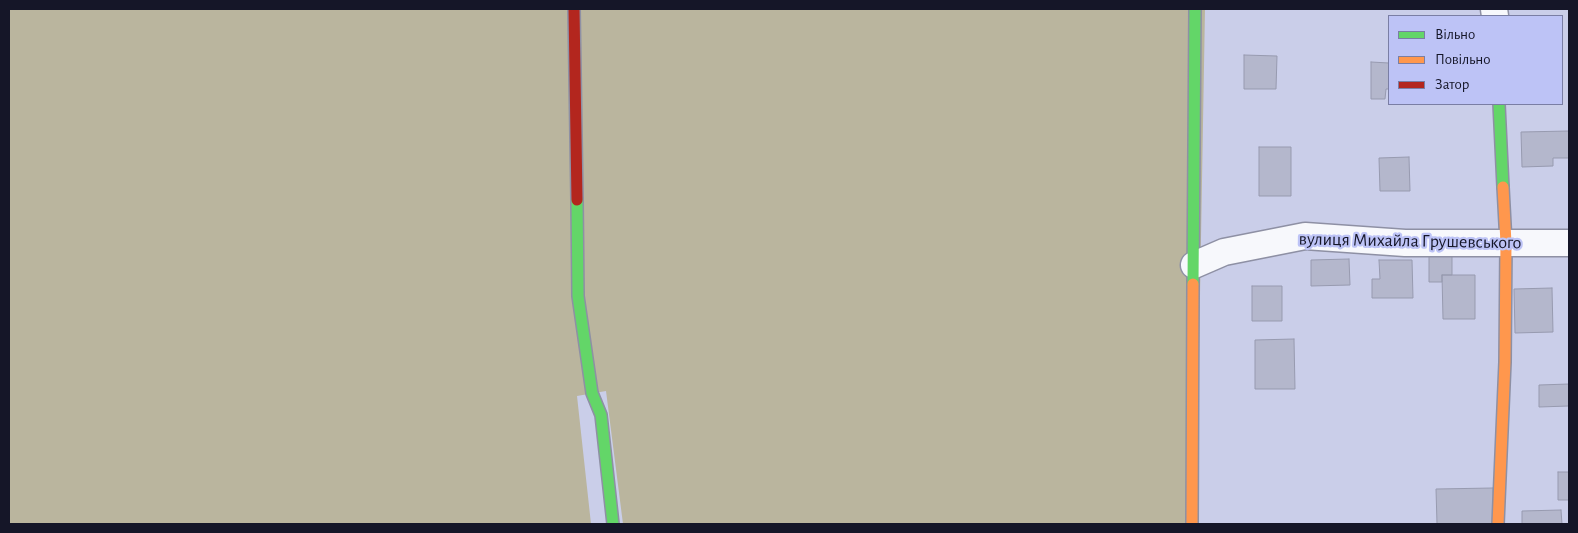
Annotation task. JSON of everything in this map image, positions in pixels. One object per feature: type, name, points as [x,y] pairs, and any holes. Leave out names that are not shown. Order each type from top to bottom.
[{"type":"street","points":[[574,9],[578,296],[592,393],[601,415],[613,524]]},
{"type":"street","points":[[1192,524],[1195,9]]},
{"type":"street","points":[[1498,524],[1505,362],[1506,243],[1499,105]]},
{"type":"street","name":"вулиця Михайла Грушевського","points":[[1194,265],[1224,252],[1305,236],[1405,243],[1569,243]]},
{"type":"shaded area","points":[[9,9],[1205,9],[1196,524],[623,524],[606,391],[577,396],[591,524],[9,524]]},
{"type":"building","points":[[1244,55],[1277,56],[1276,89],[1244,89]]},
{"type":"building","points":[[1371,62],[1388,63],[1388,89],[1386,89],[1385,99],[1371,99]]},
{"type":"building","points":[[1569,131],[1569,158],[1553,158],[1553,166],[1522,167],[1521,132]]},
{"type":"building","points":[[1259,147],[1291,147],[1291,196],[1259,196]]},
{"type":"building","points":[[1409,157],[1410,191],[1380,191],[1379,158]]},
{"type":"building","points":[[1429,250],[1452,250],[1452,275],[1442,275],[1442,282],[1429,282]]},
{"type":"building","points":[[1349,259],[1350,285],[1311,286],[1311,260]]},
{"type":"building","points":[[1379,260],[1412,260],[1413,298],[1372,298],[1372,279],[1380,279]]},
{"type":"building","points":[[1442,275],[1475,275],[1475,319],[1443,319]]},
{"type":"building","points":[[1252,286],[1282,286],[1282,321],[1252,321]]},
{"type":"building","points":[[1552,288],[1553,332],[1515,333],[1514,289]]},
{"type":"building","points":[[1294,339],[1295,389],[1255,389],[1255,340]]},
{"type":"building","points":[[1569,384],[1569,406],[1539,407],[1539,385]]},
{"type":"building","points":[[1558,472],[1569,472],[1569,500],[1558,500]]},
{"type":"building","points":[[1493,488],[1494,524],[1437,524],[1436,489]]},
{"type":"building","points":[[1561,510],[1562,524],[1522,524],[1522,511]]},
{"type":"traffic: fast","points":[[1193,284],[1195,9]]},
{"type":"traffic: fast","points":[[1499,105],[1503,187]]},
{"type":"traffic: fast","points":[[577,200],[578,296],[592,393],[601,415],[613,524]]},
{"type":"traffic: slow","points":[[1498,524],[1505,362],[1506,243],[1503,187]]},
{"type":"traffic: slow","points":[[1192,524],[1193,284]]},
{"type":"traffic: jam","points":[[574,9],[577,200]]}]
